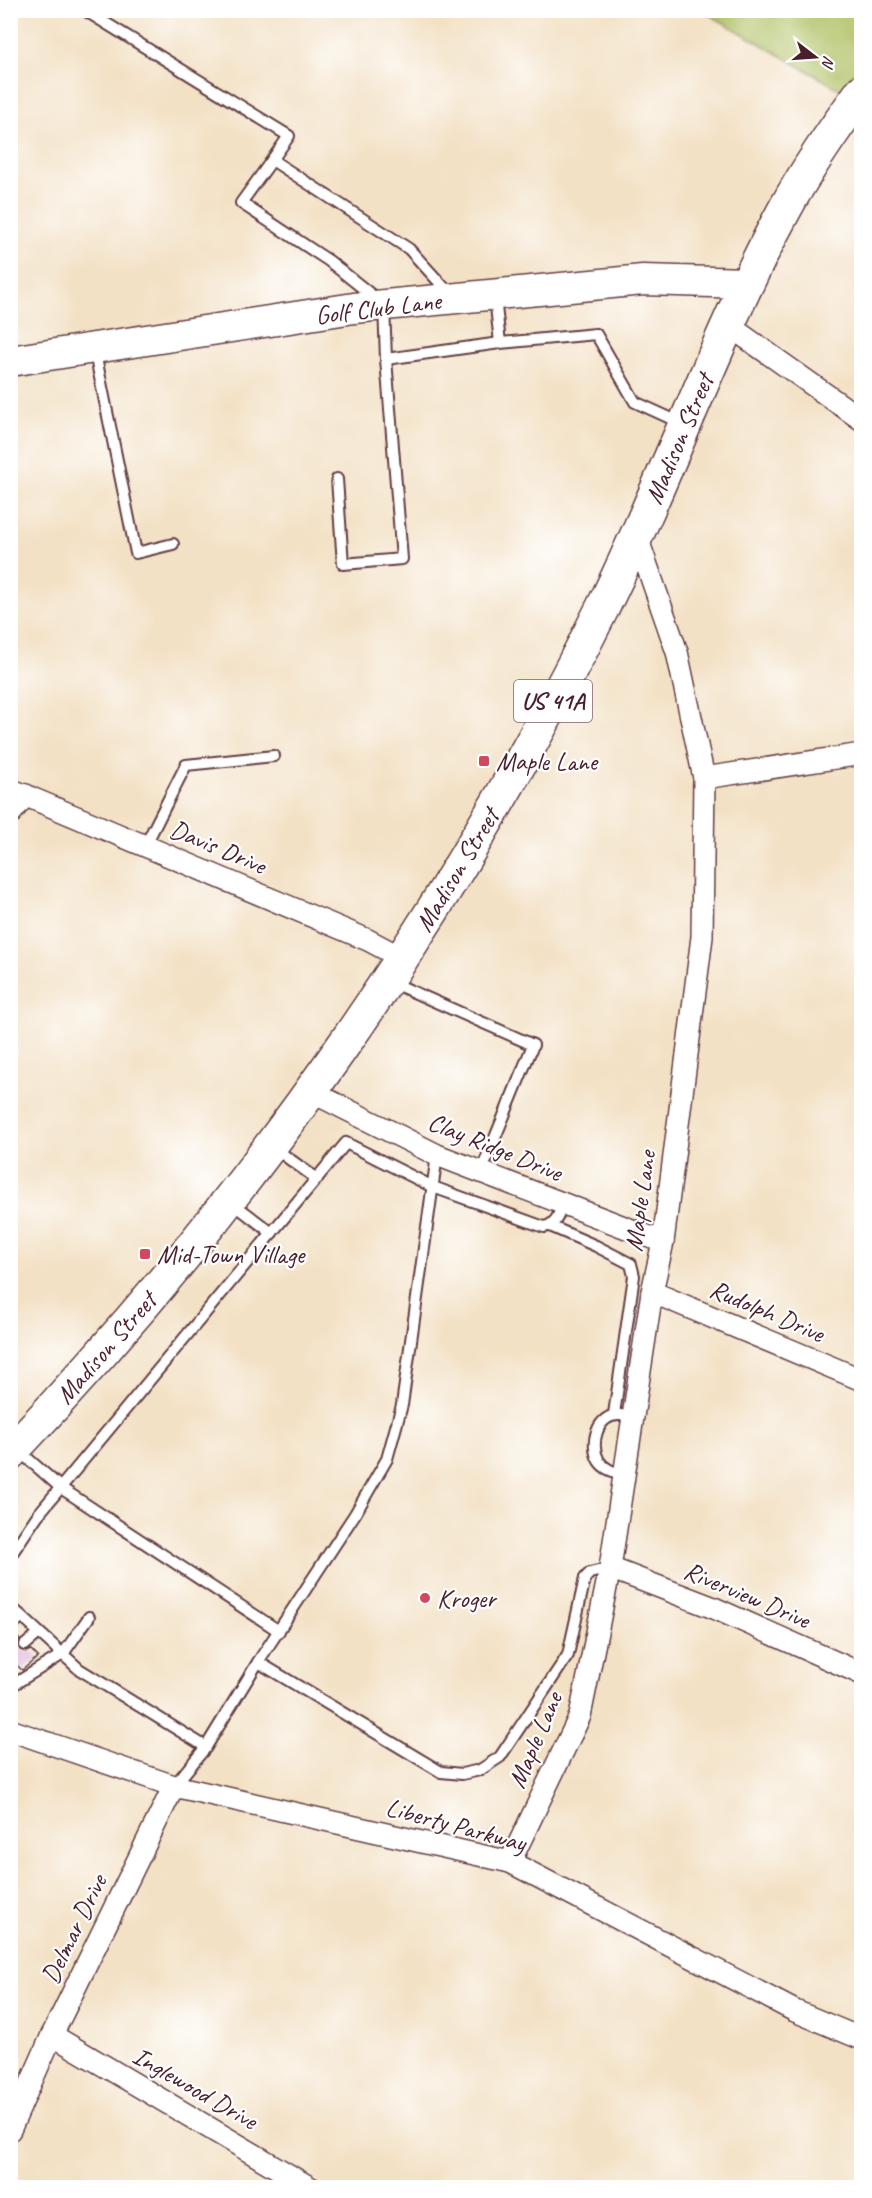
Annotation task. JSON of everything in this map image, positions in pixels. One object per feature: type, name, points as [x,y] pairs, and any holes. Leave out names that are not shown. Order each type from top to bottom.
[{"type":"main road","name":"Madison Street","points":[[13,1450],[109,1346],[230,1201],[312,1092],[395,969],[507,788],[638,537],[684,425],[747,283],[789,202],[861,91]]},
{"type":"street","name":"Golf Club Lane","points":[[10,361],[384,305],[643,280],[747,283]]},
{"type":"street","points":[[728,325],[861,420]]},
{"type":"street","name":"Maple Lane","points":[[510,1862],[580,1716],[610,1568],[624,1475],[624,1415],[663,1242],[702,938],[704,778],[677,652],[638,537]]},
{"type":"street","points":[[704,778],[861,754]]},
{"type":"street","points":[[10,814],[18,792]]},
{"type":"street","name":"Davis Drive","points":[[18,792],[368,940],[395,969]]},
{"type":"street","name":"Clay Ridge Drive","points":[[312,1092],[437,1155],[663,1242]]},
{"type":"street","name":"Rudolph Drive","points":[[652,1292],[861,1380]]},
{"type":"street","name":"Riverview Drive","points":[[610,1568],[714,1608],[861,1674]]},
{"type":"street","name":"Liberty Parkway","points":[[10,1730],[174,1786],[510,1862],[795,2011],[861,2039]]},
{"type":"street","name":"Delmar Drive","points":[[10,2130],[52,2035],[174,1786]]},
{"type":"street","name":"Inglewood Drive","points":[[52,2035],[311,2187]]},
{"type":"lane","points":[[86,11],[289,136],[241,203],[329,261],[384,305],[386,359],[402,559],[342,564],[337,479]]},
{"type":"lane","points":[[272,160],[409,249],[455,298]]},
{"type":"lane","points":[[495,294],[500,343]]},
{"type":"lane","points":[[386,359],[500,343],[596,334],[634,402],[684,425]]},
{"type":"lane","points":[[94,348],[135,553],[173,544]]},
{"type":"lane","points":[[145,846],[186,765],[274,756]]},
{"type":"lane","points":[[395,969],[533,1045],[481,1172]]},
{"type":"lane","points":[[10,1556],[37,1516],[346,1143],[433,1187],[544,1227],[555,1222],[563,1204]]},
{"type":"lane","points":[[272,1146],[317,1179]]},
{"type":"lane","points":[[174,1786],[206,1747],[258,1662],[355,1514],[387,1459],[402,1405],[437,1155]]},
{"type":"lane","points":[[230,1201],[272,1233]]},
{"type":"lane","points":[[550,1226],[631,1264],[634,1276],[624,1415],[602,1421],[594,1449],[600,1463],[610,1471],[624,1475]]},
{"type":"lane","points":[[13,1450],[61,1488],[279,1631]]},
{"type":"lane","points":[[258,1662],[441,1772],[462,1774],[480,1770],[500,1757],[568,1655],[585,1578],[590,1573],[610,1568]]},
{"type":"lane","points":[[10,1606],[79,1669],[206,1747]]},
{"type":"lane","points":[[10,1627],[22,1616]]},
{"type":"lane","points":[[10,1677],[16,1683],[63,1654],[89,1617]]},
{"type":"lane","points":[[25,1645],[39,1633]]},
{"type":"green space","points":[[703,11],[861,11],[861,66],[841,90]]},
{"type":"building","points":[[13,1633],[20,1640],[18,1646],[20,1650],[26,1652],[31,1650],[38,1657],[22,1670],[10,1659],[10,1634]]},
{"type":"place","name":"Maple Lane","points":[[484,761]]},
{"type":"place","name":"Mid-Town Village","points":[[145,1254]]},
{"type":"place","name":"Kroger","points":[[425,1598]]}]
